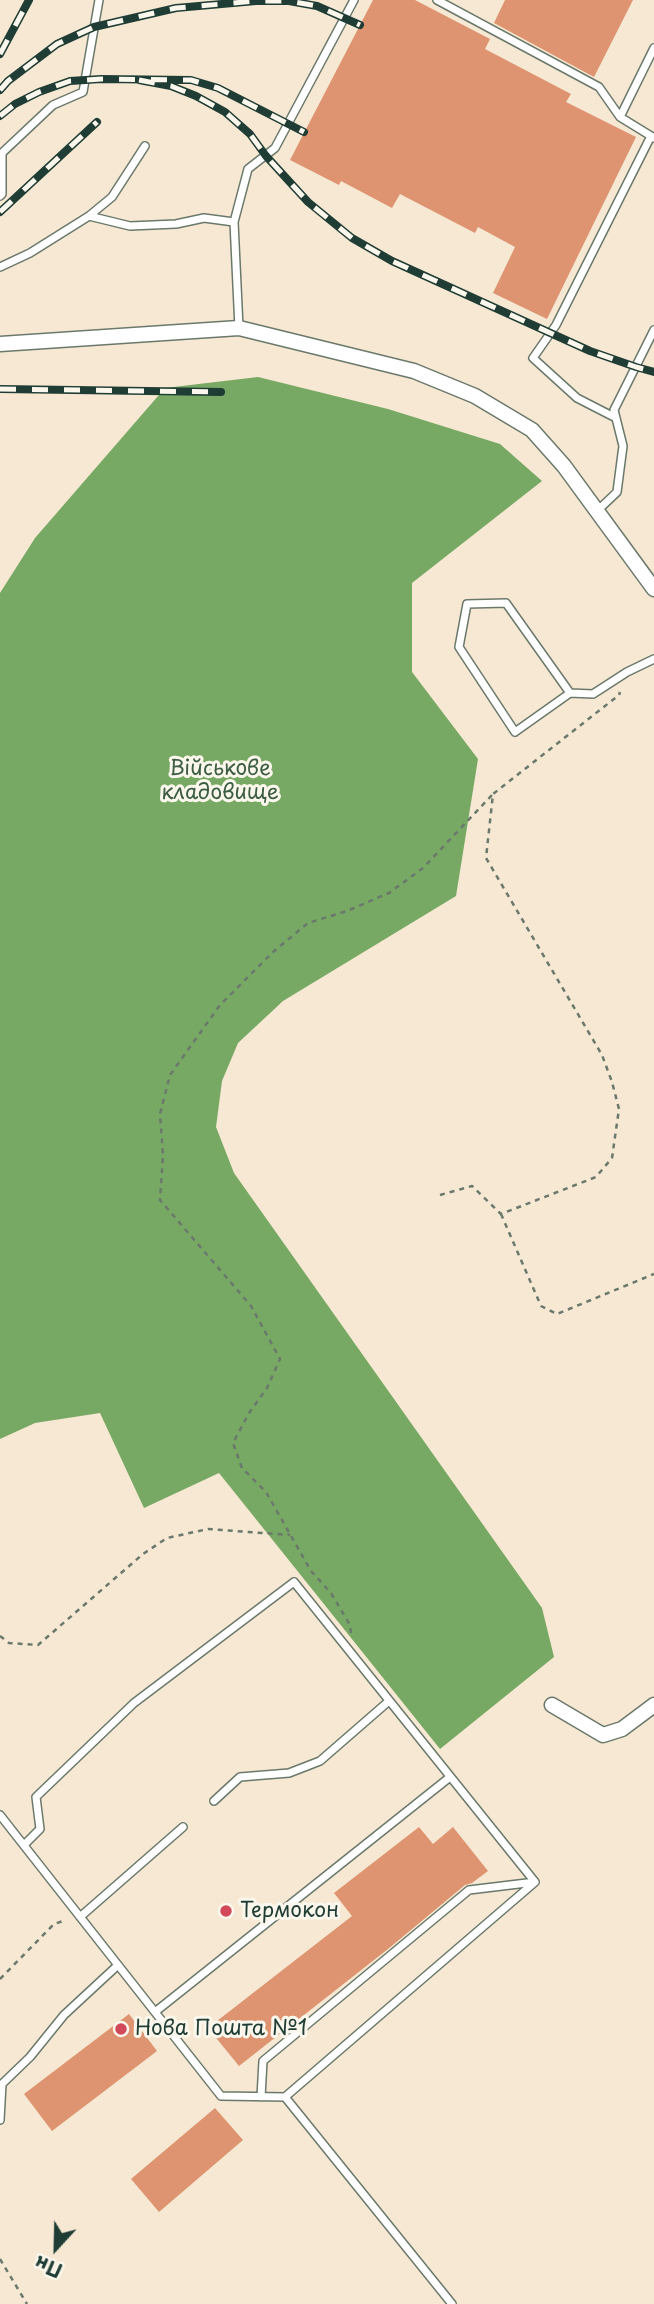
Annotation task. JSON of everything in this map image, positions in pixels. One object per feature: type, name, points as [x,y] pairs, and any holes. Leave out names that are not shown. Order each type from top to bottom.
[{"type":"street","points":[[0,344],[239,328],[414,371],[475,396],[532,430],[564,466],[654,589]]},
{"type":"street","points":[[552,1705],[603,1735],[622,1729],[654,1705]]},
{"type":"lane","points":[[0,196],[2,153],[53,105],[83,92],[99,0]]},
{"type":"lane","points":[[239,328],[233,222],[248,169],[275,148],[354,0]]},
{"type":"lane","points":[[437,0],[598,87],[620,117],[652,137],[556,325],[533,358],[577,398],[616,418]]},
{"type":"lane","points":[[620,117],[654,48]]},
{"type":"lane","points":[[0,267],[30,253],[89,216],[112,197],[145,146]]},
{"type":"lane","points":[[89,216],[131,226],[176,224],[204,218],[233,222]]},
{"type":"lane","points":[[597,511],[617,492],[622,446],[614,410],[654,330]]},
{"type":"lane","points":[[570,693],[506,603],[467,604],[459,647],[515,732],[570,693],[593,694],[627,672],[654,659]]},
{"type":"lane","points":[[24,1845],[40,1829],[36,1797],[134,1703],[294,1583],[535,1882]]},
{"type":"lane","points":[[214,1801],[240,1777],[289,1773],[320,1761],[389,1701]]},
{"type":"lane","points":[[155,2012],[450,1777]]},
{"type":"lane","points":[[0,1815],[221,2095],[285,2097],[535,1882]]},
{"type":"lane","points":[[80,1917],[183,1827]]},
{"type":"lane","points":[[261,2097],[263,2061],[469,1890],[535,1882]]},
{"type":"lane","points":[[0,2120],[2,2084],[30,2057],[64,2015],[118,1965]]},
{"type":"lane","points":[[285,2097],[452,2304]]},
{"type":"path","points":[[352,1635],[350,1625],[331,1592],[310,1571],[266,1492],[242,1468],[233,1443],[249,1413],[267,1388],[280,1359],[251,1306],[160,1200],[163,1155],[160,1114],[170,1075],[220,1005],[273,952],[308,923],[347,911],[388,893],[424,868],[493,794],[619,695],[627,672]]},
{"type":"path","points":[[493,794],[486,858],[601,1055],[619,1109],[612,1158],[596,1177],[500,1214]]},
{"type":"path","points":[[440,1195],[472,1186],[500,1214],[541,1306],[557,1314],[654,1274]]},
{"type":"path","points":[[0,1636],[9,1643],[38,1645],[143,1554],[167,1538],[208,1529],[290,1535]]},
{"type":"path","points":[[0,1979],[54,1924],[80,1917]]},
{"type":"path","points":[[0,2259],[27,2304]]},
{"type":"green space","name":"Військове кладовище","points":[[258,377],[388,409],[500,444],[542,481],[412,583],[412,672],[478,759],[456,896],[283,1001],[238,1043],[222,1081],[216,1127],[234,1173],[542,1608],[554,1657],[440,1749],[219,1473],[144,1508],[100,1413],[35,1423],[0,1439],[0,593],[35,538],[165,388]]},
{"type":"building","points":[[373,0],[415,0],[490,39],[485,49],[571,94],[566,102],[636,137],[547,319],[493,293],[515,247],[478,227],[475,233],[400,194],[392,208],[341,181],[339,185],[290,160]]},
{"type":"building","points":[[505,0],[633,0],[594,77],[494,23]]},
{"type":"building","points":[[419,1827],[433,1844],[453,1827],[488,1871],[465,1885],[239,2066],[208,2028],[352,1916],[334,1893]]},
{"type":"building","points":[[129,2014],[157,2051],[52,2131],[24,2094]]},
{"type":"building","points":[[215,2108],[243,2140],[159,2212],[131,2179]]},
{"type":"railway","points":[[0,54],[29,0]]},
{"type":"railway","points":[[0,90],[57,44],[94,27],[176,8],[289,1],[317,6],[360,25]]},
{"type":"railway","points":[[139,80],[171,86],[225,112],[250,134],[266,156],[308,202],[352,238],[392,261],[590,351],[654,372]]},
{"type":"railway","points":[[0,116],[15,104],[70,81],[191,80],[218,88],[304,132]]},
{"type":"railway","points":[[0,212],[97,122]]},
{"type":"railway","points":[[0,389],[221,392]]},
{"type":"place","name":"Термокон","points":[[226,1911]]},
{"type":"place","name":"Нова Пошта №1","points":[[121,2029]]}]
